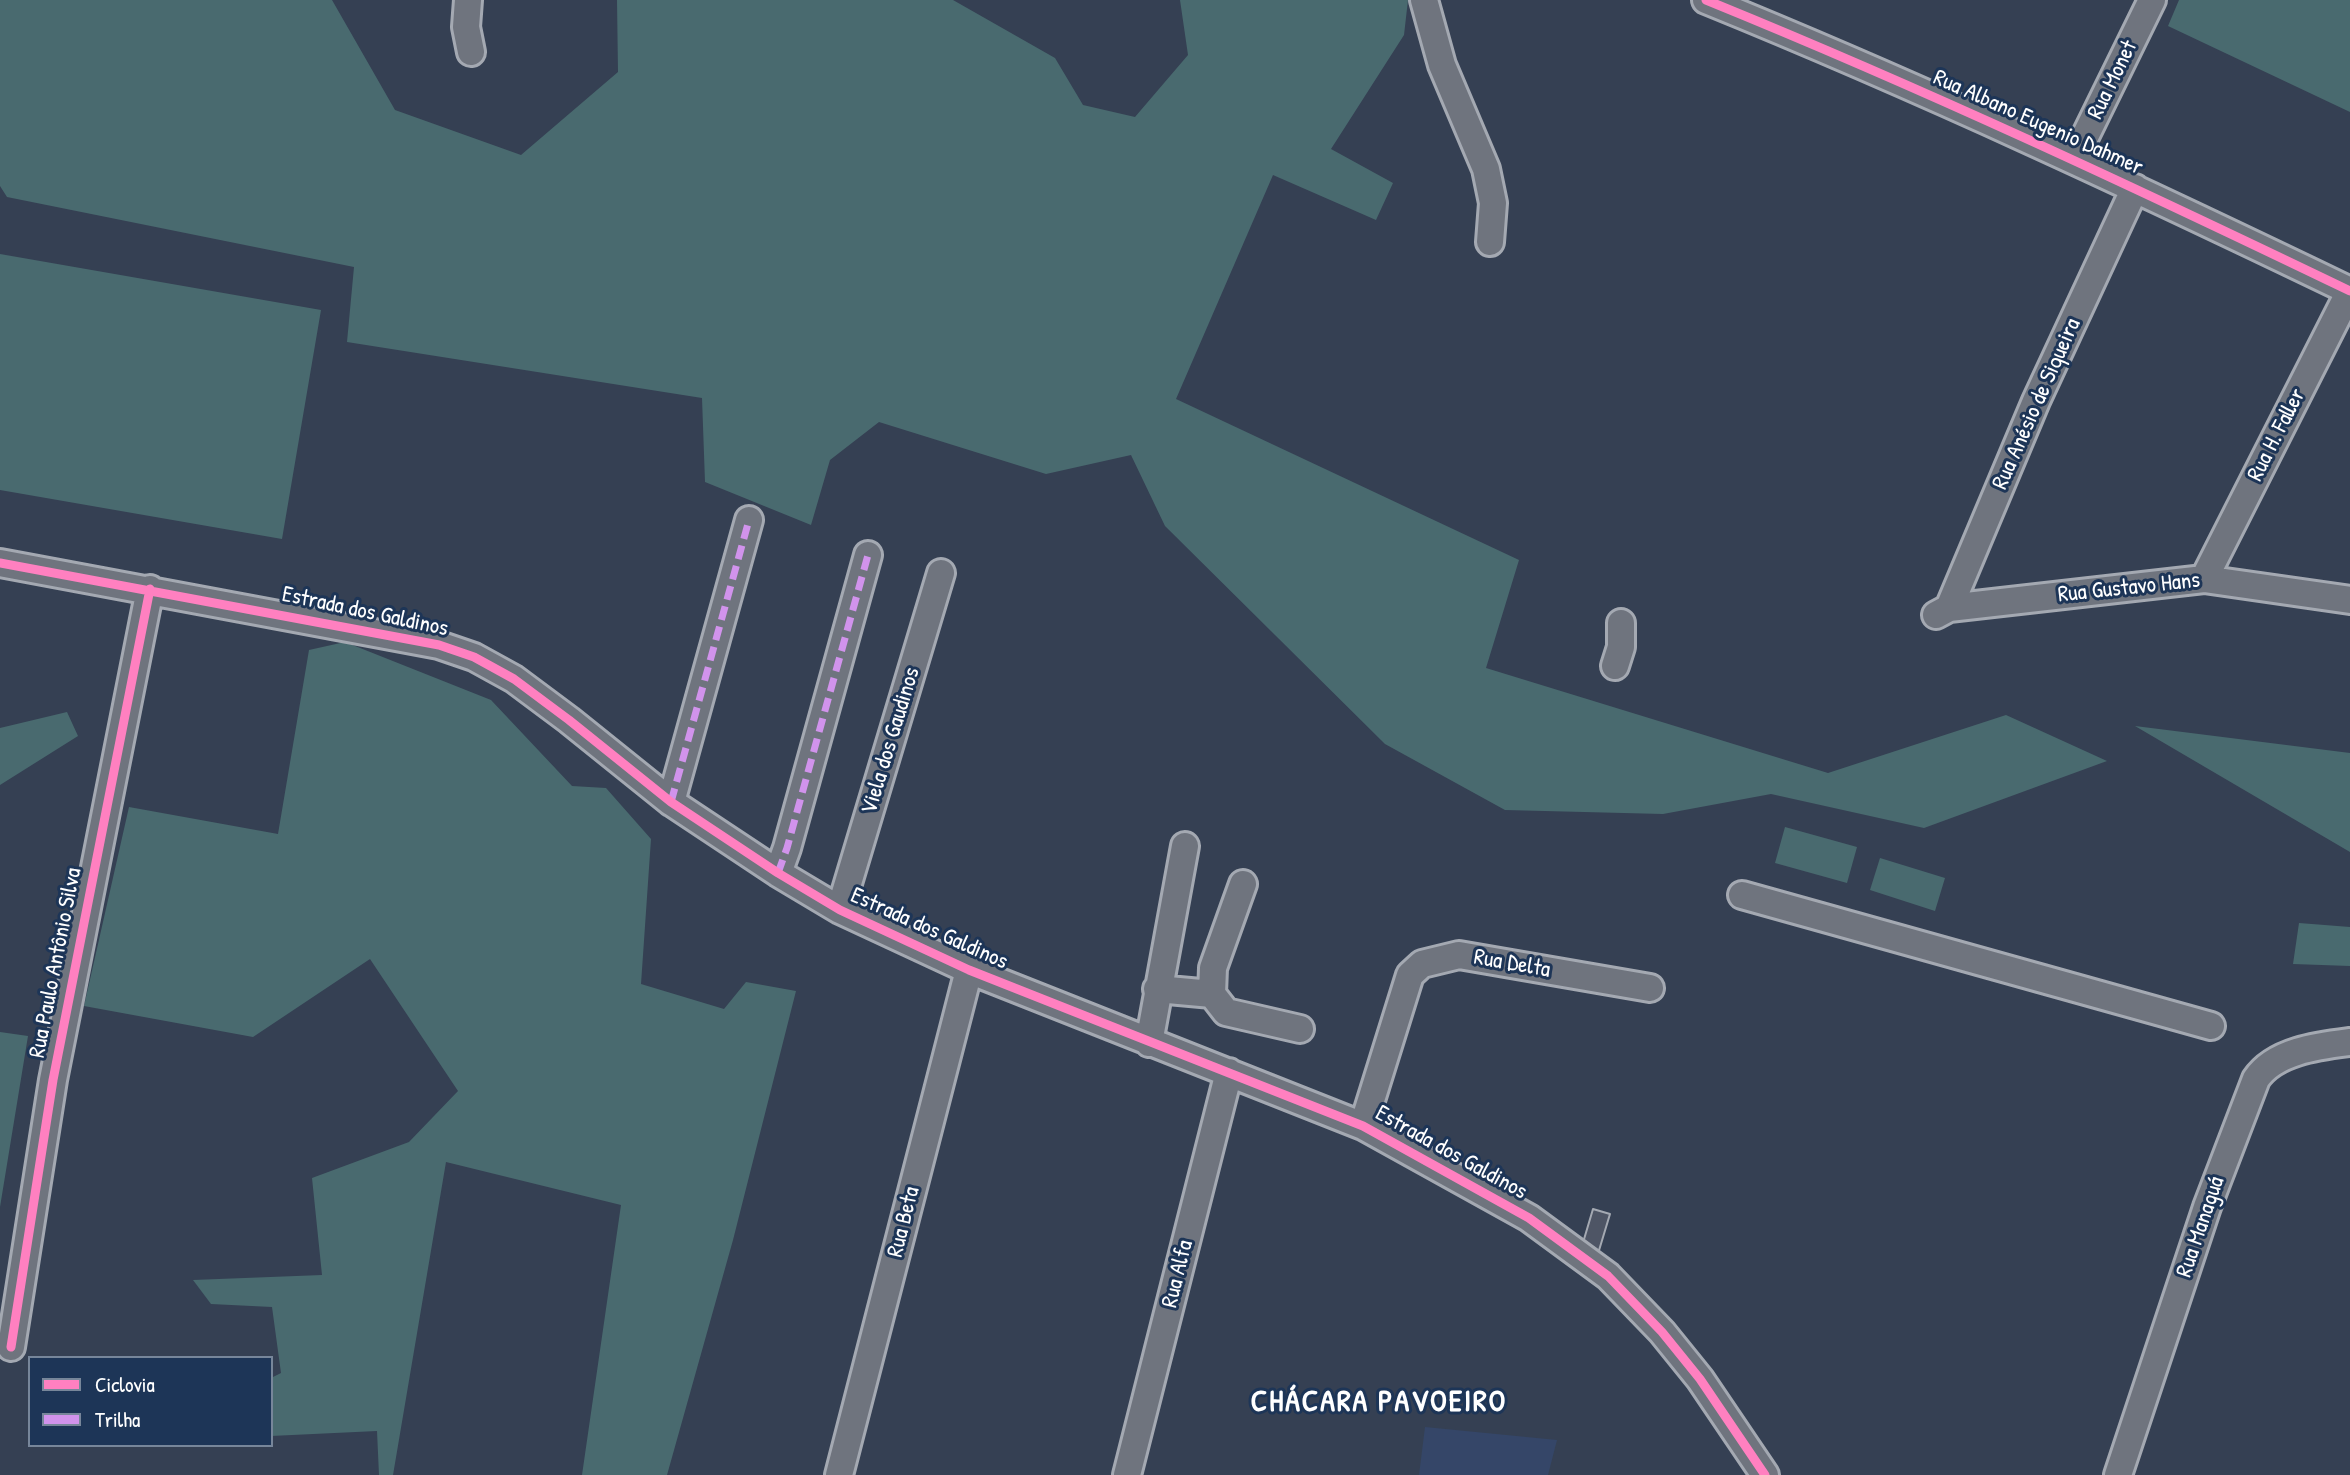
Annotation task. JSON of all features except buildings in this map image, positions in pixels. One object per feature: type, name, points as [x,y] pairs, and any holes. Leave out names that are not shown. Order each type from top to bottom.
[{"type":"street","points":[[468,0],[466,27],[471,52]]},
{"type":"street","points":[[1424,0],[1442,65],[1486,169],[1493,203],[1490,242]]},
{"type":"street","name":"Rua Albano Eugenio Dahmer","points":[[1706,0],[1828,49],[2074,159],[2350,291]]},
{"type":"street","name":"Rua Monet","points":[[2074,159],[2152,0]]},
{"type":"street","name":"Rua Anésio de Siqueira","points":[[1942,611],[2135,188]]},
{"type":"street","name":"Rua H. Faller","points":[[2204,579],[2350,291]]},
{"type":"street","points":[[671,802],[749,520]]},
{"type":"street","points":[[778,873],[791,835],[868,555]]},
{"type":"street","name":"Estrada dos Galdinos","points":[[0,563],[439,645],[474,657],[514,678],[671,802],[778,873],[840,910],[969,970],[1363,1126],[1529,1218],[1608,1276],[1662,1332],[1700,1379],[1765,1475]]},
{"type":"street","name":"Viela dos Gaudinos","points":[[840,910],[941,573]]},
{"type":"street","name":"Rua Gustavo Hans","points":[[1942,611],[2204,579],[2350,600]]},
{"type":"street","name":"Rua Paulo Antônio Silva","points":[[11,1347],[53,1080],[150,589]]},
{"type":"street","points":[[1615,666],[1621,647],[1621,623]]},
{"type":"street","points":[[1149,1043],[1185,846]]},
{"type":"street","points":[[1243,884],[1213,968],[1212,993],[1226,1012],[1300,1029]]},
{"type":"street","points":[[1742,895],[2211,1026]]},
{"type":"street","name":"Rua Delta","points":[[1363,1126],[1410,975],[1422,964],[1459,955],[1650,988]]},
{"type":"street","name":"Rua Beta","points":[[839,1475],[969,970]]},
{"type":"street","points":[[1157,989],[1212,993]]},
{"type":"street","name":"Rua Managuá","points":[[2118,1475],[2207,1207],[2256,1079],[2272,1062],[2304,1051],[2350,1042]]},
{"type":"street","name":"Rua Alfa","points":[[1127,1475],[1229,1072]]},
{"type":"shaded area","points":[[1425,1427],[1557,1440],[1548,1475],[1419,1475]]},
{"type":"green space","points":[[0,0],[332,0],[395,110],[521,155],[618,72],[617,0],[953,0],[1055,58],[1083,105],[1135,117],[1188,55],[1180,0],[1408,0],[1404,35],[1331,149],[1393,183],[1376,220],[1273,175],[1176,399],[1519,560],[1486,668],[1828,773],[2006,715],[2107,761],[1924,828],[1771,794],[1663,814],[1505,810],[1385,744],[1165,526],[1131,455],[1046,474],[879,422],[830,460],[811,525],[705,482],[702,398],[347,342],[354,267],[7,197],[0,186]]},
{"type":"green space","points":[[2179,0],[2350,0],[2350,112],[2168,26]]},
{"type":"green space","points":[[0,254],[321,310],[282,539],[0,490]]},
{"type":"green space","points":[[345,642],[491,700],[572,786],[606,788],[651,839],[641,984],[724,1009],[746,982],[796,991],[733,1240],[667,1475],[582,1475],[621,1205],[446,1162],[393,1475],[379,1475],[377,1431],[273,1436],[273,1377],[281,1373],[272,1307],[211,1304],[193,1280],[322,1275],[312,1178],[409,1142],[458,1091],[370,959],[253,1037],[84,1006],[129,807],[278,834],[309,650]]},
{"type":"green space","points":[[67,712],[78,736],[0,785],[0,728]]},
{"type":"green space","points":[[2135,726],[2350,753],[2350,852]]},
{"type":"green space","points":[[1785,827],[1857,847],[1847,883],[1775,863]]},
{"type":"green space","points":[[1880,858],[1945,878],[1935,911],[1870,890]]},
{"type":"green space","points":[[2299,923],[2350,927],[2350,966],[2293,964]]},
{"type":"green space","points":[[0,1032],[28,1036],[0,1207]]},
{"type":"marked path","points":[[671,802],[749,520]]},
{"type":"marked path","points":[[778,873],[868,555]]},
{"type":"cycle path","points":[[1706,0],[2031,141],[2350,291]]},
{"type":"cycle path","points":[[0,563],[439,645],[474,657],[514,679],[671,802],[778,873],[840,910],[969,970],[1363,1126],[1529,1218],[1608,1276],[1662,1332],[1700,1379],[1765,1475]]},
{"type":"cycle path","points":[[11,1347],[53,1080],[150,589]]},
{"type":"district","name":"CHÁCARA PAVOEIRO","points":[[1379,1403]]}]
